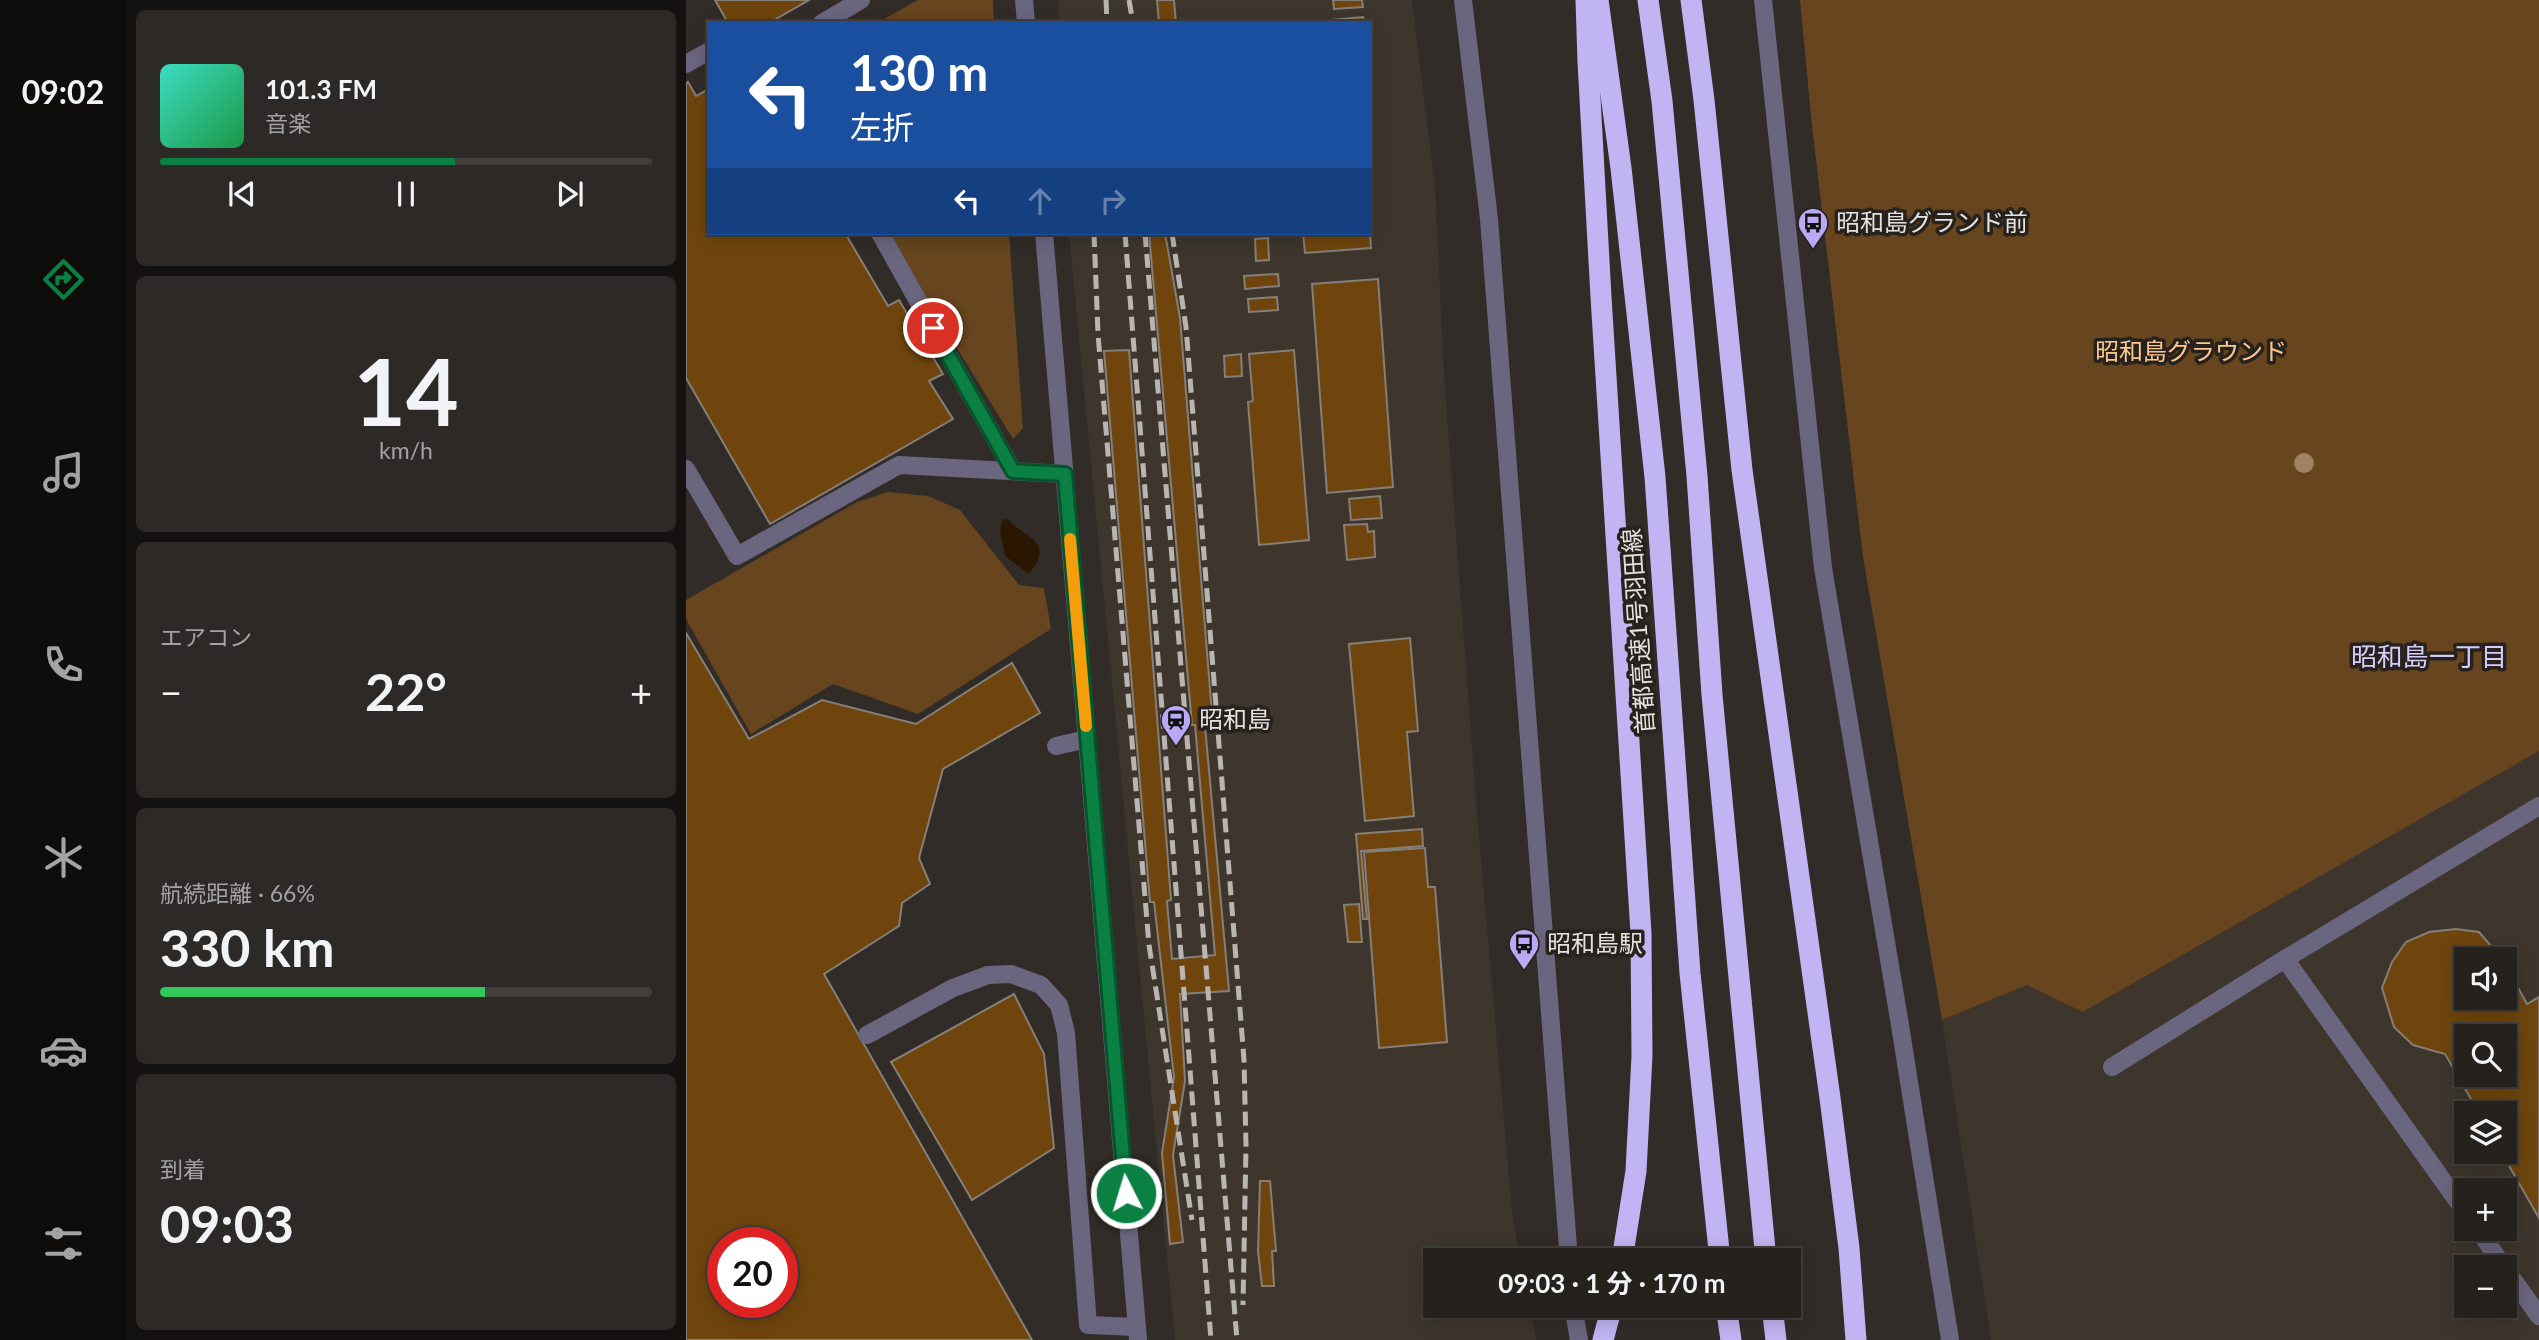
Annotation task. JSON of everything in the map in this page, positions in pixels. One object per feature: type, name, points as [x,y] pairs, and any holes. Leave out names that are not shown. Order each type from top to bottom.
[{"type":"highway","points":[[1586,0],[1587,62],[1641,933],[1642,1056],[1636,1171],[1624,1248]]},
{"type":"highway","name":"首都高速1号羽田線","points":[[1598,0],[1622,167],[1654,477],[1690,973],[1719,1248]]},
{"type":"highway","points":[[1648,0],[1662,101],[1697,476],[1712,695],[1765,1248]]},
{"type":"highway","points":[[1692,0],[1742,470],[1830,1098],[1849,1248],[1856,1340]]},
{"type":"highway","points":[[1603,1340],[1609,1318]]},
{"type":"highway","points":[[1728,1318],[1731,1340]]},
{"type":"highway","points":[[1773,1318],[1776,1340]]},
{"type":"street","points":[[825,21],[861,0]]},
{"type":"street","points":[[1024,0],[1026,21]]},
{"type":"street","points":[[1463,0],[1489,219],[1568,1248]]},
{"type":"street","points":[[1763,0],[1823,568],[1950,1340]]},
{"type":"street","points":[[686,64],[707,52]]},
{"type":"street","points":[[881,235],[1013,471]]},
{"type":"street","points":[[867,1035],[953,988],[988,975],[1011,974],[1041,985],[1059,1005],[1066,1033],[1088,1325],[1138,1334],[1044,235]]},
{"type":"street","points":[[686,469],[737,556],[899,465],[1065,474]]},
{"type":"street","points":[[1056,746],[1087,739]]},
{"type":"street","points":[[2112,1067],[2539,806]]},
{"type":"street","points":[[2285,959],[2454,1196]]},
{"type":"street","points":[[2517,1285],[2539,1316]]},
{"type":"street","points":[[1575,1318],[1579,1340]]},
{"type":"shaded area","points":[[1058,0],[1412,0],[1435,186],[1444,375],[1477,814],[1513,1222],[1518,1248],[1423,1248],[1423,1318],[1532,1318],[1536,1340],[1175,1340],[1069,235],[1372,235],[1372,21],[1059,21]]},
{"type":"shaded area","points":[[1007,519],[1030,536],[1039,547],[1036,563],[1029,574],[1005,556],[1000,531],[1002,520]]},
{"type":"shaded area","points":[[2539,751],[2539,1340],[1991,1340],[1942,1020],[2027,985],[2083,1012]]},
{"type":"green space","points":[[918,0],[993,0],[994,21],[881,21]]},
{"type":"green space","name":"昭和島グラウンド","points":[[1800,0],[2539,0],[2539,751],[2083,1012],[2027,985],[1942,1020],[1863,557],[1812,126]]},
{"type":"green space","points":[[887,235],[1009,235],[1023,428],[1013,439]]},
{"type":"green space","points":[[888,492],[928,496],[960,510],[1019,585],[1044,588],[1051,629],[918,714],[833,684],[751,734],[686,619],[686,600],[857,502]]},
{"type":"building","points":[[715,0],[809,0],[772,21],[727,21]]},
{"type":"building","points":[[1157,0],[1174,0],[1176,21],[1159,21]]},
{"type":"building","points":[[1333,0],[1362,0],[1363,7],[1334,9]]},
{"type":"building","points":[[1363,17],[1364,21],[1320,21]]},
{"type":"building","points":[[688,82],[696,96],[707,90],[707,235],[846,235],[888,306],[899,300],[943,374],[929,381],[953,419],[770,524],[686,378]]},
{"type":"building","name":"昭和島","points":[[1149,235],[1165,235],[1180,318],[1213,726],[1205,726],[1229,991],[1180,994],[1185,1081],[1173,1155],[1183,1242],[1170,1244],[1162,1153],[1174,1077],[1154,902],[1150,902],[1104,351],[1129,350],[1171,900],[1167,901],[1172,959],[1215,955],[1195,725],[1192,725]]},
{"type":"building","points":[[1303,235],[1370,235],[1371,248],[1305,253]]},
{"type":"building","points":[[1268,238],[1269,260],[1256,261],[1255,239]]},
{"type":"building","points":[[1278,274],[1279,286],[1245,289],[1244,276]]},
{"type":"building","points":[[1378,279],[1393,487],[1327,493],[1312,284]]},
{"type":"building","points":[[1277,297],[1278,310],[1249,312],[1248,299]]},
{"type":"building","points":[[1294,350],[1309,540],[1259,545],[1248,402],[1253,401],[1249,354]]},
{"type":"building","points":[[1241,354],[1242,376],[1225,377],[1224,356]]},
{"type":"building","points":[[1380,496],[1382,518],[1351,520],[1349,499]]},
{"type":"building","points":[[1367,524],[1368,532],[1374,531],[1375,557],[1347,560],[1344,525]]},
{"type":"building","points":[[686,633],[749,739],[822,700],[916,724],[1012,663],[1040,713],[943,769],[919,858],[930,884],[902,903],[899,926],[824,974],[1032,1340],[686,1340]]},
{"type":"building","points":[[1410,638],[1418,731],[1407,732],[1414,816],[1365,821],[1349,644]]},
{"type":"building","points":[[1422,829],[1423,846],[1361,851],[1367,919],[1363,919],[1356,834]]},
{"type":"building","points":[[1425,848],[1428,887],[1435,887],[1447,1042],[1379,1048],[1364,852]]},
{"type":"building","points":[[1359,904],[1362,942],[1348,942],[1344,905]]},
{"type":"building","points":[[2456,929],[2479,932],[2492,947],[2454,947],[2454,1010],[2517,1010],[2517,986],[2527,1004],[2539,997],[2539,1218],[2508,1164],[2517,1164],[2517,1101],[2472,1101],[2464,1087],[2517,1087],[2517,1024],[2454,1024],[2454,1070],[2445,1054],[2413,1045],[2394,1027],[2382,988],[2392,962],[2406,942],[2429,932]]},
{"type":"building","points":[[1014,994],[1044,1054],[1054,1148],[972,1200],[891,1062]]},
{"type":"building","points":[[1260,1181],[1270,1181],[1276,1251],[1272,1251],[1274,1286],[1262,1286],[1258,1251]]},
{"type":"railway","points":[[1106,0],[1107,21]]},
{"type":"railway","points":[[1129,0],[1133,21]]},
{"type":"railway","points":[[1094,235],[1098,334],[1149,945],[1192,1220]]},
{"type":"railway","points":[[1125,235],[1211,1340]]},
{"type":"railway","points":[[1145,235],[1237,1340]]},
{"type":"railway","points":[[1172,235],[1186,327],[1244,1060],[1246,1146],[1243,1305]]},
{"type":"slow traffic","points":[[1070,539],[1086,726]]},
{"type":"place","name":"昭和島グランド前","points":[[1813,250]]},
{"type":"place","name":"昭和島","points":[[1176,747]]},
{"type":"place","name":"昭和島駅","points":[[1524,971]]},
{"type":"district","name":"昭和島一丁目","points":[[2429,657]]},
{"type":"route","points":[[933,328],[1013,471],[1065,474],[1126,1193]]}]
